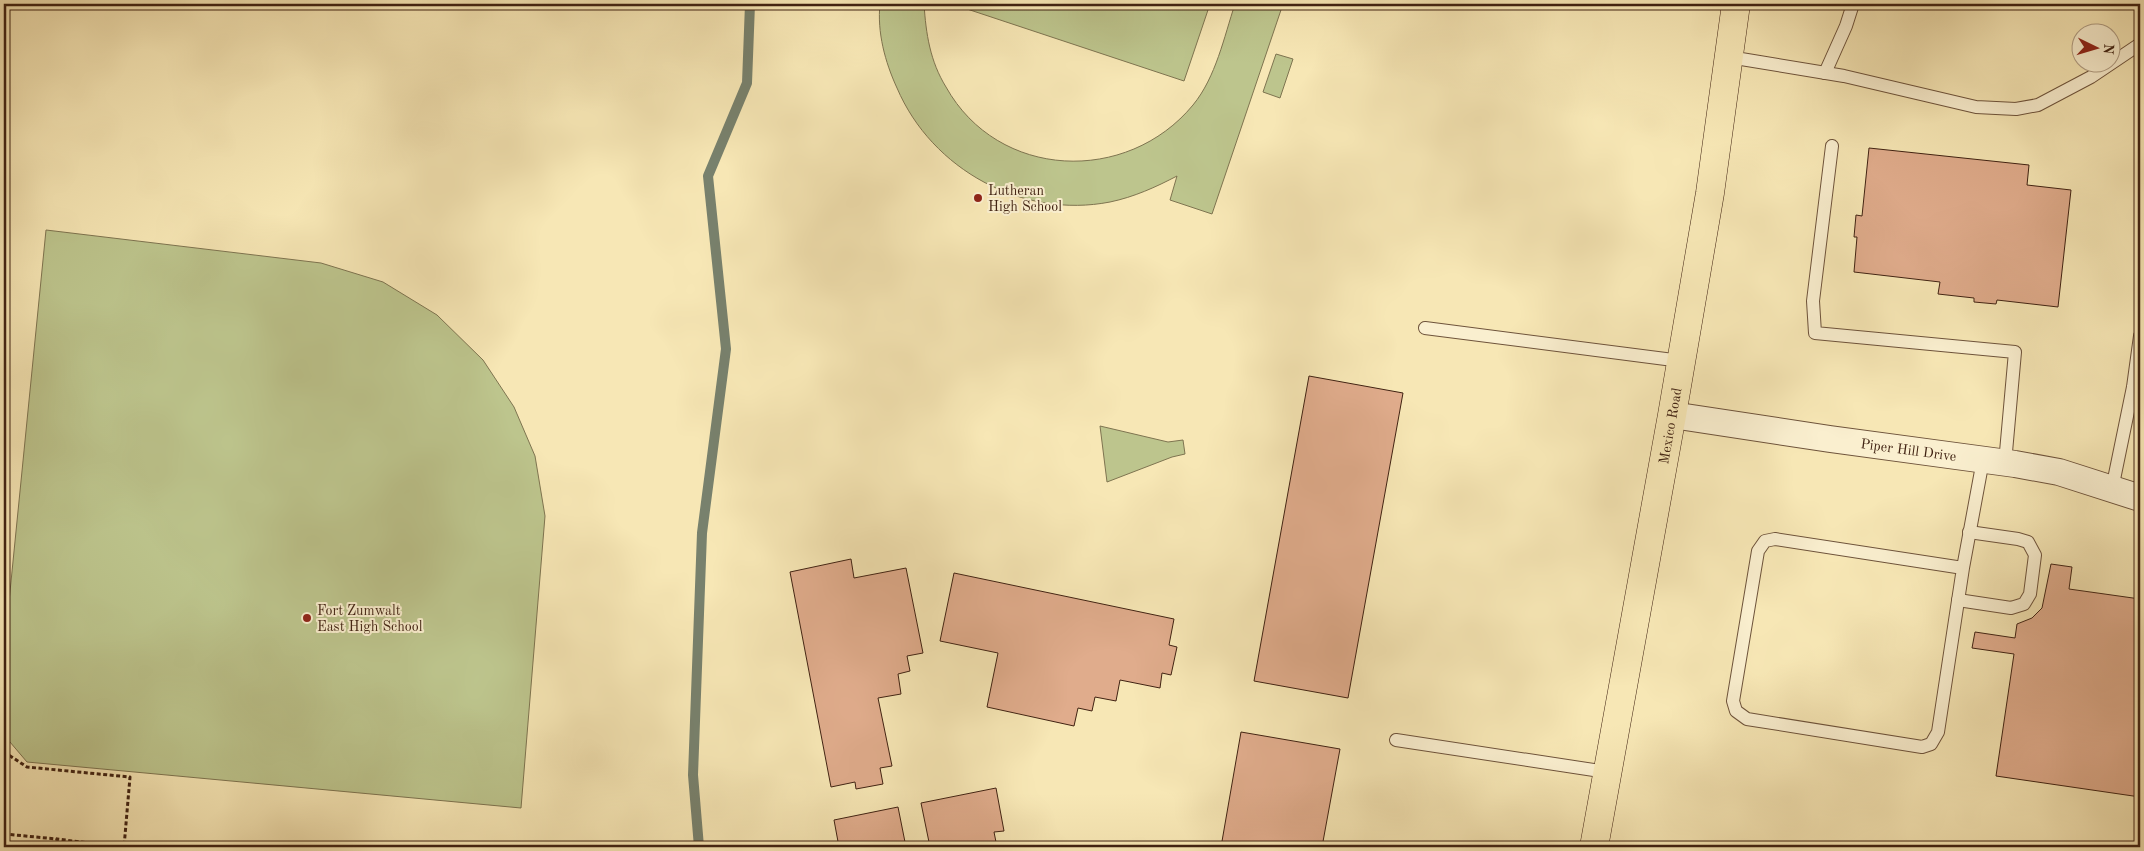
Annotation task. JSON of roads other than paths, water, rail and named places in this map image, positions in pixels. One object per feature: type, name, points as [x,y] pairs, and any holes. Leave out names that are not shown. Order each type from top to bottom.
[{"type":"main road","name":"Mexico Road","points":[[1594,847],[1710,194],[1736,4]]},
{"type":"street","name":"Piper Hill Drive","points":[[1672,414],[2059,472],[2140,498]]},
{"type":"lane","points":[[1825,73],[1846,26],[1853,4]]},
{"type":"lane","points":[[1729,57],[1825,73],[1976,107],[2016,108],[2038,105],[2090,77],[2140,44]]},
{"type":"lane","points":[[1832,146],[1813,301],[1815,333],[2015,352],[1994,461],[1970,532],[1962,568],[1938,732],[1931,744],[1922,747],[1747,719],[1736,710],[1733,702],[1758,551],[1765,541],[1775,539],[1962,568]]},
{"type":"lane","points":[[1425,328],[1681,361]]},
{"type":"lane","points":[[2112,489],[2137,388],[2140,336]]},
{"type":"lane","points":[[1958,600],[2011,608],[2024,604],[2030,594],[2035,555],[2028,542],[1970,532]]},
{"type":"lane","points":[[1396,740],[1607,772]]},
{"type":"waterway","points":[[699,847],[693,775],[702,533],[726,349],[708,176],[747,83],[750,4]]},
{"type":"place","name":"Lutheran High School","points":[[978,198]]},
{"type":"place","name":"Fort Zumwalt East High School","points":[[307,618]]}]
